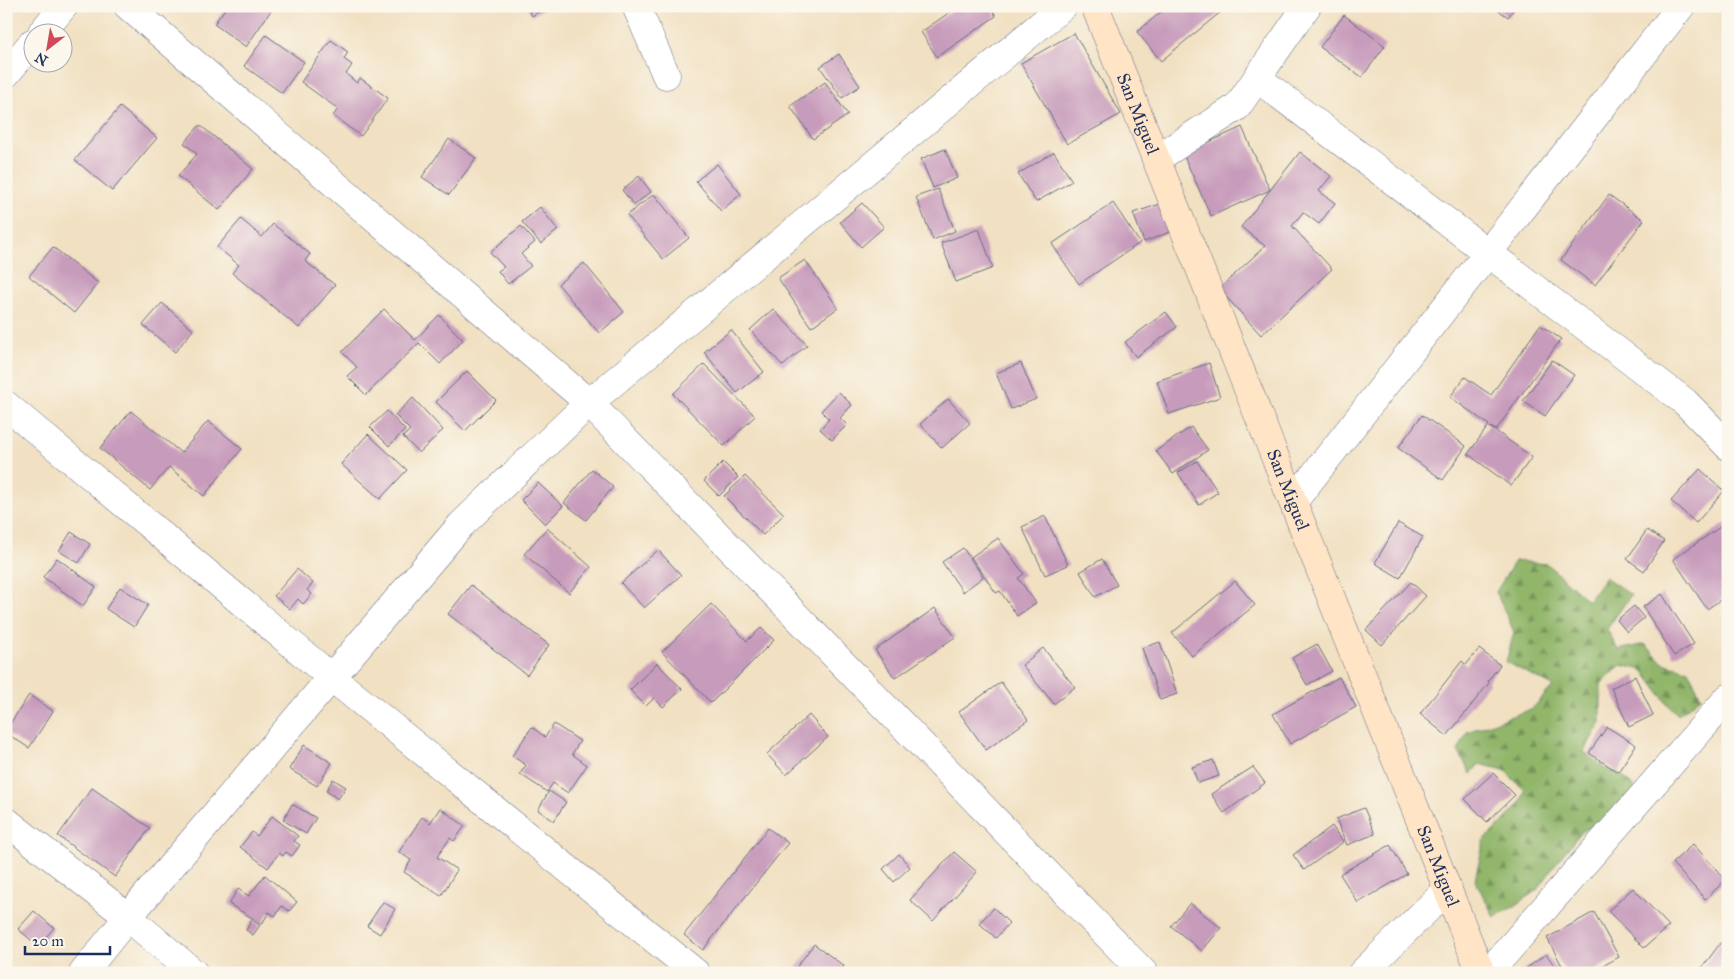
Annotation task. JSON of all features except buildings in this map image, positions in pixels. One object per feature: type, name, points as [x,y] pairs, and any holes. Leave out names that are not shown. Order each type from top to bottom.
[{"type":"street","points":[[50,22],[64,6]]},
{"type":"street","points":[[128,6],[589,403],[1144,973]]},
{"type":"street","points":[[636,6],[666,75]]},
{"type":"street","points":[[83,973],[128,916],[461,525],[589,403],[1063,6]]},
{"type":"street","name":"San Miguel","points":[[1095,6],[1481,973]]},
{"type":"street","points":[[1156,159],[1237,106],[1306,6]]},
{"type":"street","points":[[1293,502],[1681,6]]},
{"type":"street","points":[[6,74],[22,55]]},
{"type":"street","points":[[1257,78],[1685,402],[1728,446]]},
{"type":"street","points":[[6,404],[331,677],[696,973]]},
{"type":"street","points":[[1488,973],[1728,698]]},
{"type":"street","points":[[6,821],[128,916],[194,973]]},
{"type":"street","points":[[1362,973],[1448,889]]},
{"type":"green space","points":[[1515,561],[1547,564],[1588,601],[1605,577],[1631,595],[1607,629],[1618,650],[1645,644],[1663,663],[1688,670],[1701,697],[1678,715],[1665,701],[1643,670],[1621,665],[1601,684],[1601,722],[1584,752],[1605,768],[1623,776],[1636,790],[1606,819],[1581,832],[1538,889],[1515,906],[1494,917],[1475,880],[1484,840],[1519,805],[1525,791],[1504,770],[1479,764],[1471,774],[1458,751],[1467,732],[1532,709],[1553,686],[1506,662],[1514,632],[1496,592]]}]
